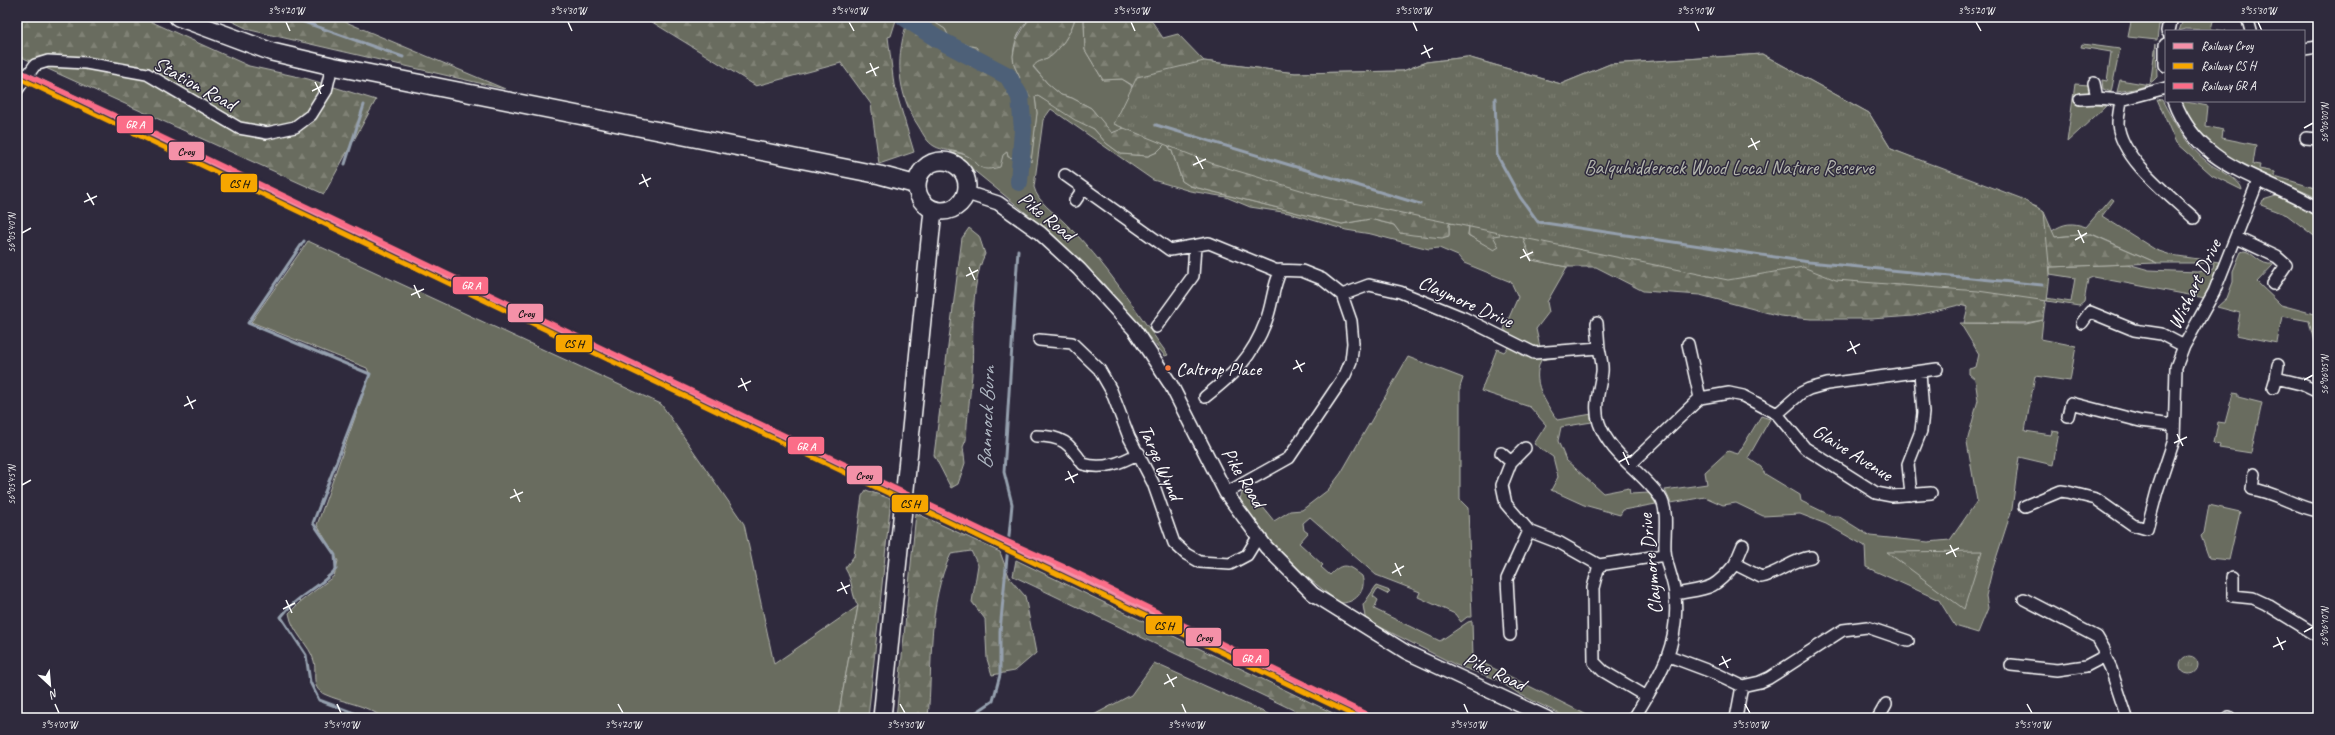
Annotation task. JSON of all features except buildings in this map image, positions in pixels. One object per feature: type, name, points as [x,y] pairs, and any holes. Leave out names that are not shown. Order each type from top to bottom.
[{"type":"main road","points":[[178,17],[272,52],[332,66],[880,175],[920,177]]},
{"type":"main road","points":[[939,161],[955,164],[965,177],[967,193],[958,206],[939,211],[921,201],[920,177],[931,163],[939,161]]},
{"type":"main road","points":[[882,718],[930,257],[939,211]]},
{"type":"street","points":[[2168,30],[2171,17]]},
{"type":"street","points":[[2247,17],[2251,30]]},
{"type":"street","points":[[2305,49],[2318,46]]},
{"type":"street","name":"Station Road","points":[[17,90],[35,65],[48,61],[86,63],[147,74],[239,128],[268,133],[295,127],[311,115],[326,91],[332,66]]},
{"type":"street","points":[[2094,83],[2097,98]]},
{"type":"street","points":[[2080,99],[2097,98],[2121,100],[2165,88]]},
{"type":"street","points":[[2121,100],[2118,124],[2123,144],[2132,158],[2194,218]]},
{"type":"street","points":[[2174,102],[2185,123],[2197,139],[2218,159],[2258,181],[2299,197],[2318,209]]},
{"type":"street","points":[[2306,138],[2318,139]]},
{"type":"street","points":[[1066,175],[1083,189],[1170,250],[1209,243],[1275,270],[1302,271],[1322,279],[1342,295],[1351,321],[1353,343],[1351,361],[1345,375],[1289,458],[1226,493]]},
{"type":"street","name":"Wishart Drive","points":[[2025,506],[2060,492],[2068,492],[2096,499],[2132,525],[2147,528],[2174,440],[2176,367],[2184,346],[2214,292],[2237,238],[2258,181]]},
{"type":"street","points":[[1075,201],[1083,189]]},
{"type":"street","name":"Pike Road","points":[[967,193],[998,203],[1040,233],[1079,269],[1134,329],[1171,385],[1226,493],[1258,538],[1313,594],[1406,652],[1547,718]]},
{"type":"street","name":"Wishart Drive","points":[[2237,238],[2277,257],[2286,265],[2273,284]]},
{"type":"street","points":[[1156,327],[1193,276],[1194,246]]},
{"type":"street","points":[[1205,397],[1237,372],[1248,358],[1266,320],[1274,286],[1281,270]]},
{"type":"street","name":"Claymore Drive","points":[[1342,295],[1369,285],[1400,292],[1464,318],[1534,353],[1599,348]]},
{"type":"street","name":"Wishart Drive","points":[[2082,323],[2090,312],[2134,330],[2161,334],[2184,346]]},
{"type":"street","name":"Claymore Drive","points":[[1597,323],[1602,370],[1598,387],[1597,415],[1599,425],[1611,445],[1631,464],[1661,498],[1665,518],[1665,555],[1675,594],[1673,640],[1669,656],[1634,718]]},
{"type":"street","name":"Targe Wynd","points":[[1039,340],[1072,343],[1099,369],[1112,390],[1129,437],[1139,453],[1153,483],[1174,543],[1186,554],[1200,562],[1230,564],[1247,555],[1258,538]]},
{"type":"street","points":[[1631,464],[1700,398],[1688,344]]},
{"type":"street","points":[[2278,365],[2275,383],[2301,384],[2318,392]]},
{"type":"street","points":[[1777,414],[1801,393],[1809,389],[1827,384],[1937,369]]},
{"type":"street","points":[[1911,496],[1908,464],[1921,431],[1923,413],[1920,372]]},
{"type":"street","name":"Glaive Avenue","points":[[1700,398],[1729,393],[1743,396],[1777,414],[1805,448],[1876,493],[1892,496],[1911,496],[1931,493]]},
{"type":"street","points":[[2068,416],[2072,399],[2140,421],[2174,425]]},
{"type":"street","points":[[1036,436],[1052,436],[1064,441],[1073,450],[1083,464],[1095,468],[1122,462],[1139,453]]},
{"type":"street","points":[[1525,448],[1511,462],[1502,485],[1506,504],[1529,531],[1560,543],[1599,565],[1665,555]]},
{"type":"street","points":[[1501,453],[1511,462]]},
{"type":"street","points":[[2254,474],[2252,489],[2266,491],[2303,508],[2318,511]]},
{"type":"street","points":[[1510,636],[1507,579],[1529,531]]},
{"type":"street","points":[[1675,594],[1711,587],[1721,581],[1735,564],[1743,545]]},
{"type":"street","points":[[1735,564],[1761,577],[1770,575],[1788,564],[1811,557]]},
{"type":"street","points":[[1599,565],[1592,588],[1594,662],[1603,671],[1647,697]]},
{"type":"street","points":[[2233,576],[2233,596],[2253,598],[2266,604],[2318,636]]},
{"type":"street","points":[[2024,599],[2097,637],[2103,645],[2105,656],[2111,669],[2127,718]]},
{"type":"street","points":[[1669,656],[1717,674],[1742,686],[1760,682],[1769,678],[1843,630],[1867,627],[1908,641]]},
{"type":"street","points":[[2011,665],[2057,670],[2086,666],[2105,656]]},
{"type":"street","points":[[1736,718],[1742,686]]},
{"type":"street","points":[[1878,718],[1886,704]]},
{"type":"green space","points":[[17,17],[141,17],[249,66],[308,79],[376,100],[324,194],[17,55]]},
{"type":"green space","points":[[223,17],[334,17],[505,89],[250,30]]},
{"type":"green space","points":[[644,17],[697,17],[764,21],[777,17],[897,17],[891,36],[888,37],[894,85],[914,152],[879,164],[871,104],[841,63],[756,86]]},
{"type":"green space","points":[[697,17],[777,17],[764,21]]},
{"type":"green space","name":"Balquhidderock Wood Local Nature Reserve","points":[[909,17],[926,17],[945,29],[948,35],[957,43],[976,47],[987,62],[1016,79],[1020,78],[1014,65],[1013,56],[1016,41],[1027,22],[1034,17],[1075,17],[1074,22],[1061,46],[1052,56],[1038,62],[1033,67],[1047,83],[1061,95],[1072,98],[1091,108],[1112,133],[1129,126],[1137,112],[1132,85],[1122,79],[1103,80],[1085,50],[1084,17],[1149,17],[1163,38],[1178,34],[1204,61],[1295,73],[1403,71],[1426,62],[1467,57],[1561,84],[1610,64],[1762,54],[1869,113],[1891,149],[2037,207],[2044,212],[2055,237],[2091,234],[2157,263],[2050,267],[2043,320],[2026,323],[1964,323],[1968,307],[1959,305],[1913,316],[1871,319],[1811,319],[1780,316],[1700,295],[1643,291],[1596,267],[1567,267],[1532,260],[1524,241],[1523,232],[1498,226],[1500,235],[1493,236],[1499,247],[1494,250],[1468,235],[1469,227],[1462,220],[1449,224],[1449,236],[1442,238],[1413,235],[1400,233],[1394,225],[1370,219],[1342,224],[1190,186],[1182,181],[1172,151],[1166,143],[1157,152],[1148,156],[1121,154],[1106,143],[1094,129],[1075,120],[1038,96],[1035,97],[1037,113],[1031,162],[1027,157],[1029,122],[1026,122],[1014,158],[1008,157],[1007,152],[1003,155],[1000,167],[986,169],[982,168],[963,154],[937,148],[925,138],[911,114],[902,87],[900,74],[901,45]]},
{"type":"green space","points":[[926,17],[939,17],[945,21],[949,17],[1023,17],[1027,22],[1020,31],[1013,53],[1014,64],[1020,78],[1006,74],[966,44],[957,43],[948,35],[945,29]]},
{"type":"green space","points":[[1075,17],[1084,17],[1085,50],[1103,80],[1122,79],[1131,85],[1137,112],[1133,120],[1121,130],[1111,133],[1091,108],[1072,98],[1061,95],[1047,83],[1033,66],[1038,62],[1052,56],[1061,46],[1074,22]]},
{"type":"green space","points":[[2132,17],[2160,17],[2157,40],[2128,37]]},
{"type":"green space","points":[[2184,17],[2214,17],[2211,29],[2218,30],[2186,29],[2179,30]]},
{"type":"green space","points":[[2156,43],[2157,77],[2150,83]]},
{"type":"green space","points":[[2082,44],[2120,49],[2111,92],[2103,89],[2102,80],[2107,81],[2111,52],[2081,47]]},
{"type":"green space","name":"Balquhidderock Wood Local Nature Reserve","points":[[1762,54],[1869,113],[1891,149],[2020,198],[2044,212],[2050,274],[2047,301],[1978,291],[1836,280],[1803,267],[1728,280],[1324,197],[1211,163],[1114,124],[1137,77],[1204,61],[1295,73],[1403,71],[1426,62],[1467,57],[1561,84],[1610,64]]},
{"type":"green space","points":[[2120,80],[2147,85],[2139,88],[2117,92]]},
{"type":"green space","points":[[2075,84],[2089,85],[2090,90],[2086,94],[2093,105],[2106,106],[2067,142]]},
{"type":"green space","points":[[1038,96],[1094,129],[1106,143],[1121,154],[1148,156],[1157,152],[1166,143],[1172,151],[1182,181],[1190,186],[1342,224],[1370,219],[1394,225],[1400,233],[1449,235],[1449,224],[1462,220],[1469,227],[1468,235],[1494,249],[1493,235],[1498,226],[1523,232],[1524,241],[1532,260],[1567,267],[1547,302],[1549,312],[1536,329],[1540,347],[1525,345],[1507,333],[1504,329],[1518,297],[1511,282],[1464,263],[1458,256],[1439,248],[1429,249],[1371,234],[1346,230],[1289,213],[1250,207],[1226,197],[1190,191],[1153,180],[1051,109],[1043,120],[1034,187],[1036,193],[1043,203],[1080,238],[1107,270],[1168,355],[1165,356],[1102,282],[1052,234],[950,151],[970,156],[980,167],[996,159],[1008,150],[1018,138],[1026,122],[1029,122],[1027,156],[1031,159],[1037,113],[1035,97]]},
{"type":"green space","points":[[2157,99],[2162,100],[2188,143],[2210,164],[2238,182],[2242,190],[2212,175],[2176,143]]},
{"type":"green space","points":[[2182,102],[2208,106],[2206,126],[2223,130],[2222,138],[2256,145],[2253,164],[2260,165],[2259,169],[2275,172],[2275,176],[2318,189],[2318,199],[2261,175],[2236,162],[2214,146],[2204,136],[2188,114]]},
{"type":"green space","points":[[2276,196],[2306,207],[2318,214],[2318,239],[2287,215],[2261,205],[2263,200]]},
{"type":"green space","points":[[2111,198],[2114,200],[2102,216],[2156,250],[2171,255],[2219,262],[2205,298],[2093,277],[2088,279],[2084,302],[2079,306],[2047,301],[2046,298],[2071,302],[2075,278],[2050,274],[2050,267],[2128,264],[2149,270],[2198,272],[2213,269],[2214,264],[2206,263],[2157,263],[2092,234],[2054,237],[2052,231],[2060,226],[2076,224],[2086,227]]},
{"type":"green space","points":[[969,228],[979,236],[985,254],[976,282],[974,297],[972,375],[966,440],[963,447],[965,463],[958,484],[951,488],[934,455],[962,238]]},
{"type":"green space","points":[[308,241],[661,404],[744,524],[774,664],[858,606],[838,718],[383,718],[362,707],[331,697],[320,691],[315,684],[315,666],[312,655],[297,633],[289,613],[300,602],[334,576],[338,561],[317,525],[370,375],[367,368],[251,322]]},
{"type":"green space","points":[[2241,252],[2248,252],[2264,263],[2274,264],[2257,282],[2281,305],[2318,315],[2318,344],[2314,342],[2309,321],[2282,316],[2277,343],[2236,335],[2240,313],[2217,307],[2227,298],[2233,282],[2233,271]]},
{"type":"green space","points":[[2043,320],[2041,339],[2076,346],[2070,381],[2035,376],[2025,431],[2051,435],[2052,431],[2059,432],[2053,465],[2019,457],[2012,509],[1992,571],[1986,596],[1988,608],[1978,633],[1955,626],[1939,600],[1866,567],[1865,546],[1826,524],[1800,514],[1763,516],[1736,503],[1723,505],[1705,497],[1671,503],[1665,490],[1707,484],[1705,472],[1728,451],[1738,454],[1761,416],[1770,419],[1748,458],[1761,467],[1765,474],[1800,495],[1801,501],[1832,516],[1838,516],[1870,536],[1928,542],[1950,540],[1977,501],[1967,442],[1978,400],[1975,379],[1969,374],[1969,369],[1976,367],[1979,354],[1960,323],[2026,324]]},
{"type":"green space","points":[[1509,346],[1525,357],[1564,354],[1568,356],[1541,360],[1538,368],[1541,391],[1557,420],[1592,414],[1592,422],[1561,427],[1558,441],[1566,460],[1603,493],[1629,488],[1630,494],[1649,493],[1656,504],[1623,510],[1620,515],[1584,505],[1551,490],[1558,477],[1553,457],[1534,444],[1546,425],[1530,407],[1481,391],[1497,349],[1504,352]]},
{"type":"green space","points":[[1408,357],[1463,378],[1460,387],[1460,500],[1468,508],[1472,617],[1467,617],[1461,622],[1455,614],[1418,597],[1420,592],[1376,575],[1310,517],[1303,523],[1304,530],[1308,533],[1299,543],[1323,565],[1321,567],[1330,575],[1342,566],[1346,566],[1362,576],[1363,587],[1358,596],[1355,599],[1345,603],[1339,603],[1279,554],[1242,506],[1240,499],[1243,490],[1245,492],[1248,489],[1260,507],[1262,506],[1274,521],[1290,511],[1302,510],[1328,490],[1341,473]]},
{"type":"green space","points":[[2233,393],[2238,394],[2238,397],[2262,403],[2251,453],[2219,448],[2220,445],[2214,443],[2218,422],[2225,423]]},
{"type":"green space","points":[[866,490],[891,499],[868,718],[838,718],[858,606],[850,578],[845,568],[854,556],[862,496]]},
{"type":"green space","points":[[2209,505],[2240,512],[2229,560],[2209,558],[2201,536],[2204,533]]},
{"type":"green space","points":[[916,513],[1000,552],[1010,579],[1025,596],[1036,653],[1015,671],[992,675],[987,659],[985,619],[972,602],[978,565],[971,551],[951,554],[943,573],[934,613],[928,718],[896,718]]},
{"type":"green space","points":[[1982,551],[1964,609],[1887,552]]},
{"type":"green space","points":[[1016,560],[1343,718],[1310,718],[1013,576]]},
{"type":"green space","points":[[1376,586],[1390,591],[1387,594],[1377,589],[1373,596],[1378,600],[1374,609],[1440,641],[1468,622],[1472,621],[1473,658],[1593,718],[1568,718],[1519,694],[1496,679],[1456,665],[1368,621],[1365,617],[1363,605]]},
{"type":"green space","points":[[2189,656],[2195,659],[2198,665],[2195,671],[2189,674],[2183,671],[2180,665],[2183,659]]},
{"type":"green space","points":[[1154,663],[1277,718],[1088,718],[1131,695]]},
{"type":"waterway","points":[[290,17],[403,57]]},
{"type":"waterway","name":"Bannock Burn","points":[[904,17],[936,38],[1008,76],[1020,97],[1023,130],[1019,182]]},
{"type":"waterway","points":[[1495,98],[1497,155],[1520,197],[1538,222],[1809,262],[2042,285]]},
{"type":"waterway","points":[[345,164],[364,105]]},
{"type":"waterway","points":[[1156,125],[1420,204]]},
{"type":"waterway","points":[[304,241],[248,323],[370,374],[313,523],[335,555],[336,569],[322,582],[287,609],[281,617],[306,655],[310,682],[319,700],[367,718]]},
{"type":"waterway","name":"Bannock Burn","points":[[968,718],[993,701],[1000,675],[1000,631],[1012,504],[1004,472],[1018,250]]},
{"type":"rail line","name":"Croy","points":[[17,70],[1373,718]]},
{"type":"transit line","points":[[20,72],[155,134],[984,531],[1067,568],[1364,713]]},
{"type":"transit line","points":[[17,77],[1359,718]]},
{"type":"place","name":"Caltrop Place","points":[[1168,368]]}]
